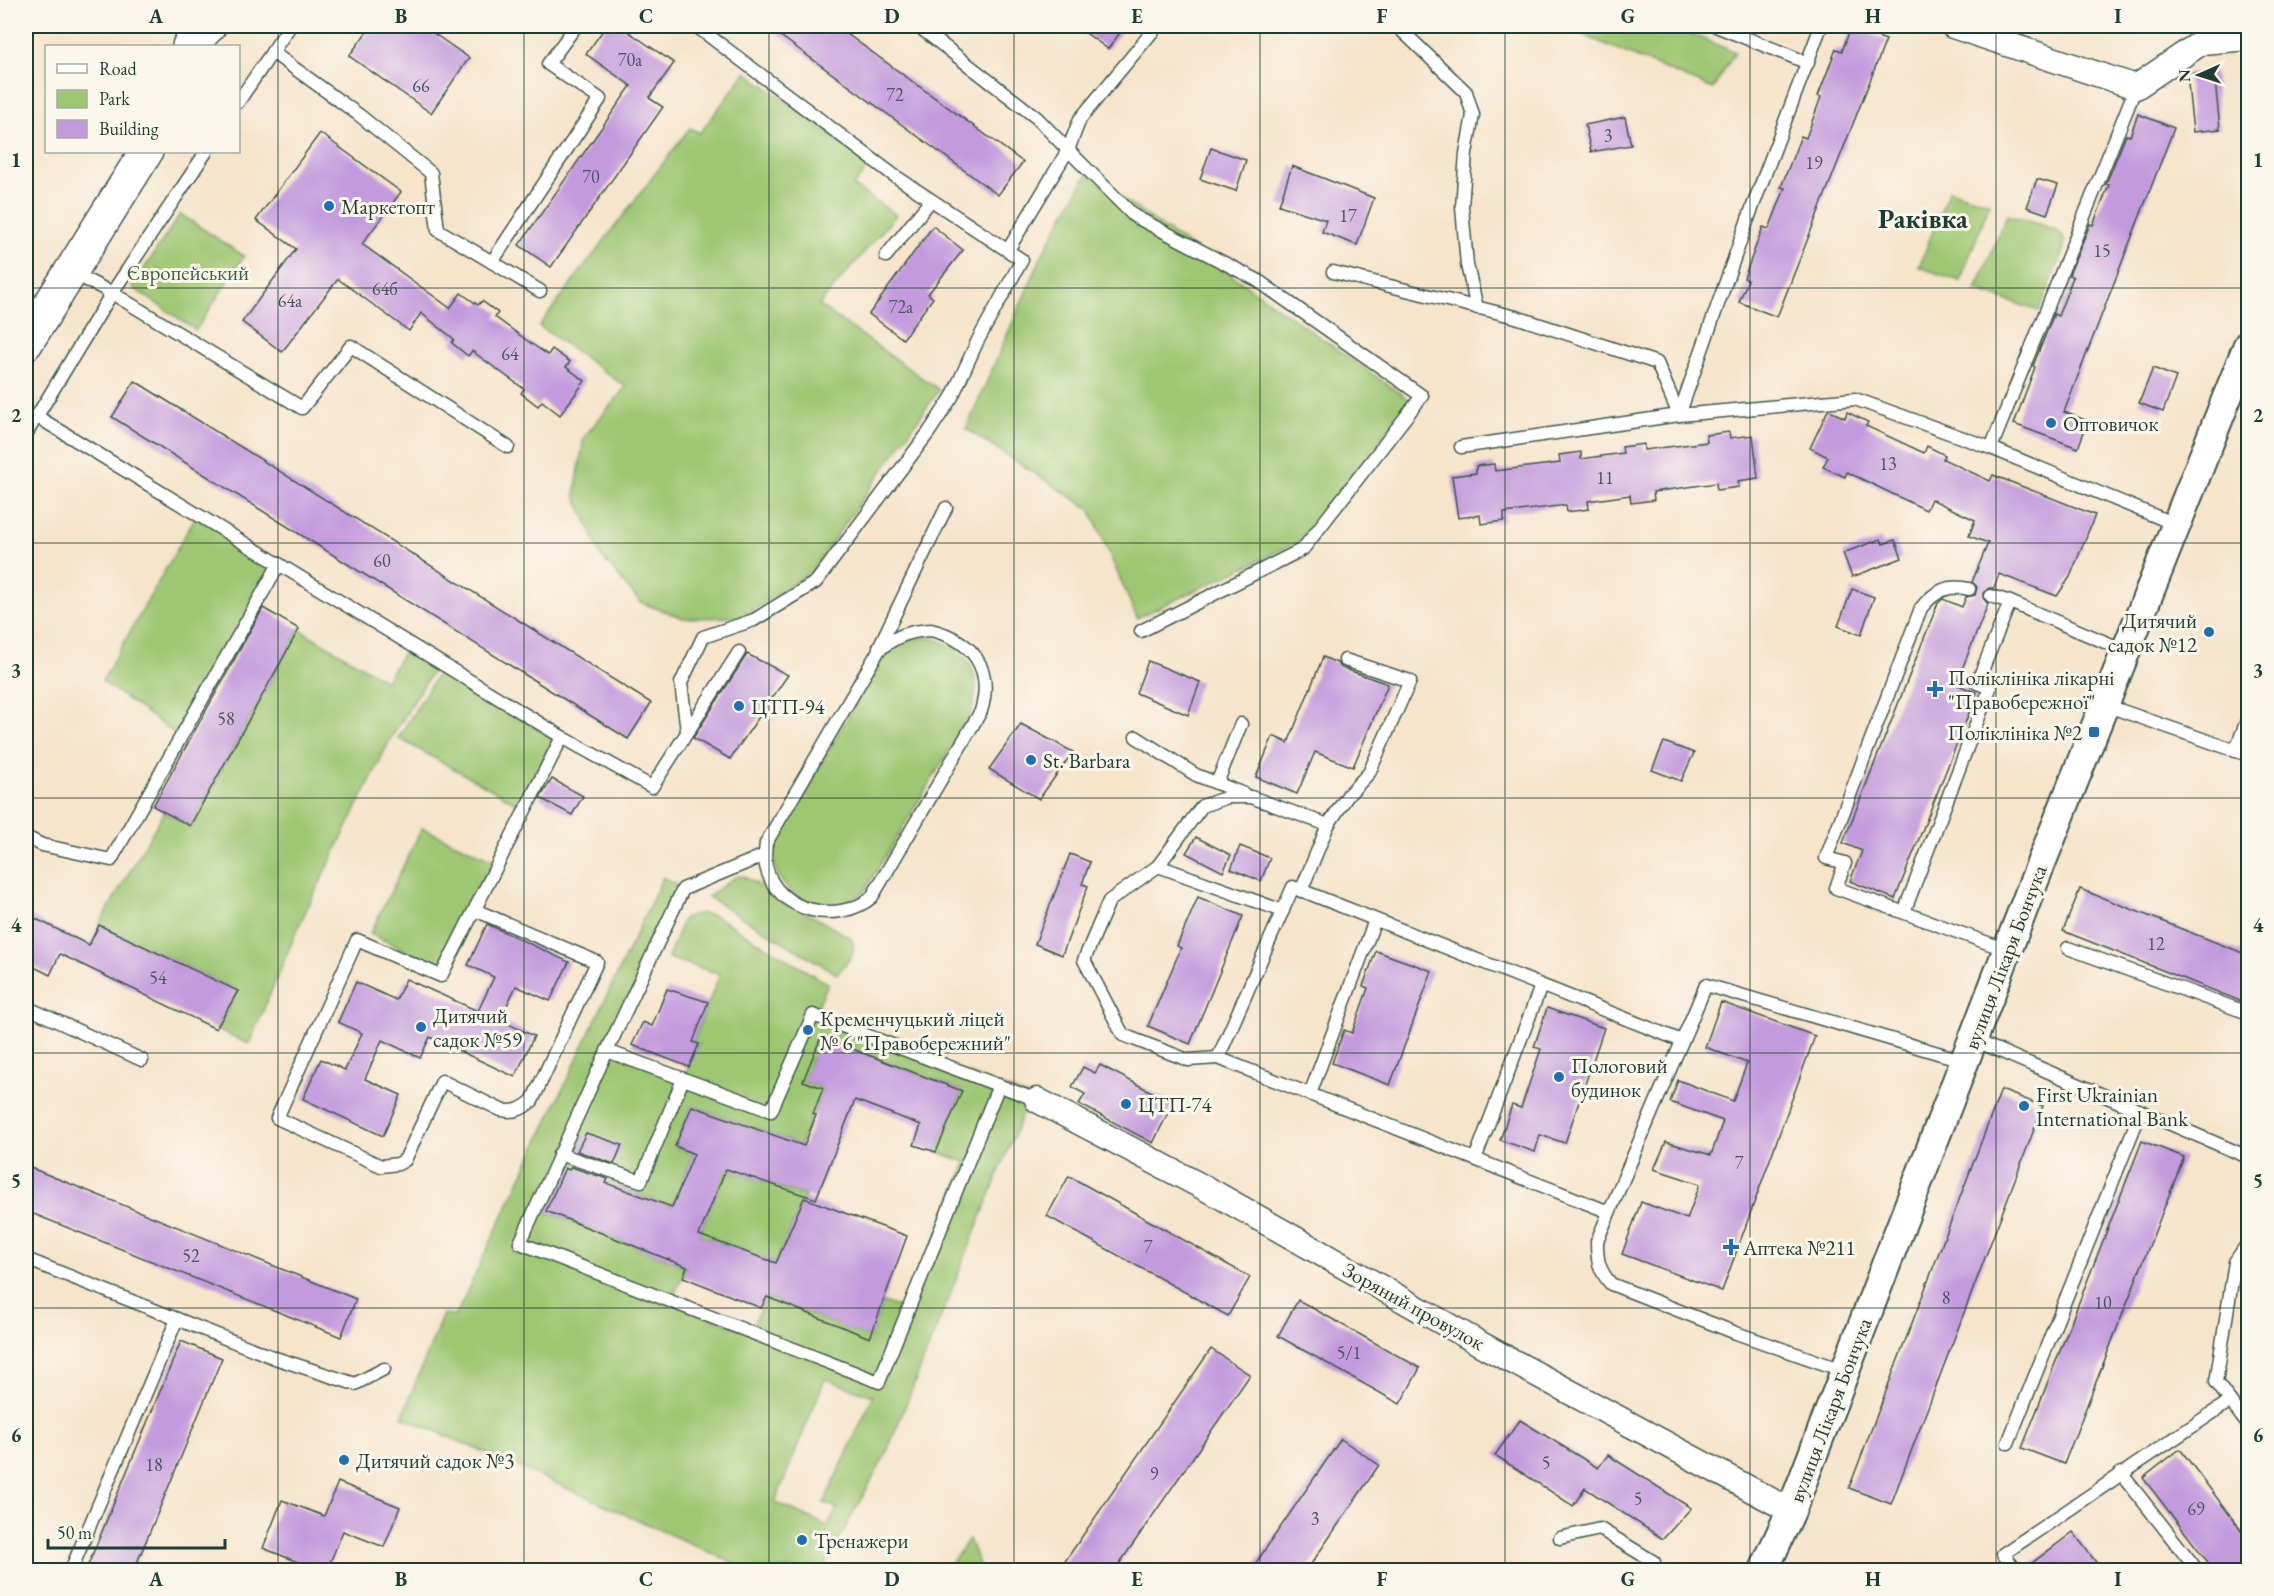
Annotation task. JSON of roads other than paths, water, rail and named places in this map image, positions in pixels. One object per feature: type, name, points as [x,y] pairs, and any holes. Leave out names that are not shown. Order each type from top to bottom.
[{"type":"main road","points":[[190,45],[210,26]]},
{"type":"main road","points":[[26,343],[145,153]]},
{"type":"street","points":[[1953,26],[2136,87],[2200,34],[2248,38]]},
{"type":"street","name":"вулиця Лікаря Бончука","points":[[1764,1570],[1791,1511],[2007,950],[2248,345]]},
{"type":"street","name":"Зоряний провулок","points":[[1037,1100],[1218,1195],[1486,1347],[1791,1511]]},
{"type":"lane","points":[[240,99],[291,26]]},
{"type":"lane","points":[[492,262],[600,99],[548,64],[576,26]]},
{"type":"lane","points":[[687,731],[681,683],[703,637],[754,620],[816,582],[929,432],[952,397],[978,340],[1022,260],[892,174],[696,26]]},
{"type":"lane","points":[[918,26],[1037,118],[1134,216],[1257,280],[1422,396],[1303,549],[1141,631]]},
{"type":"lane","points":[[1008,250],[1068,150],[1080,119],[1157,26]]},
{"type":"lane","points":[[1396,26],[1466,92],[1473,115],[1466,153],[1461,207],[1467,265],[1478,308]]},
{"type":"lane","points":[[1716,26],[1808,63]]},
{"type":"lane","points":[[1679,415],[1748,219],[1821,26]]},
{"type":"lane","points":[[272,52],[359,115],[431,173],[438,230],[540,291]]},
{"type":"lane","points":[[1991,448],[2136,87]]},
{"type":"lane","points":[[26,434],[31,419],[205,153]]},
{"type":"lane","points":[[886,256],[932,200]]},
{"type":"lane","points":[[70,272],[112,293],[302,408],[351,346],[508,447]]},
{"type":"lane","points":[[1333,272],[1538,324],[1657,363],[1679,415]]},
{"type":"lane","points":[[1461,447],[1679,415],[1855,399],[1991,448],[2177,525]]},
{"type":"lane","points":[[31,419],[279,564],[562,737],[652,787],[739,652]]},
{"type":"lane","points":[[873,658],[879,650],[900,635],[931,630],[947,634],[962,642],[974,655],[982,669],[986,684],[985,698],[981,711],[872,897],[863,905],[850,910],[819,913],[796,904],[776,887],[766,866],[766,843],[873,658],[946,508]]},
{"type":"lane","points":[[26,837],[42,845],[111,860],[279,564]]},
{"type":"lane","points":[[1969,589],[1957,586],[1943,589],[1930,597],[1921,608],[1826,858],[1845,863],[1836,888],[2007,950]]},
{"type":"lane","points":[[1991,596],[2126,651]]},
{"type":"lane","points":[[1904,912],[1990,688],[1977,683],[2010,602]]},
{"type":"lane","points":[[1301,891],[1328,825],[1348,795],[1370,773],[1410,681],[1345,660]]},
{"type":"lane","points":[[2105,705],[2248,755]]},
{"type":"lane","points":[[2235,751],[2248,718]]},
{"type":"lane","points":[[1217,783],[1241,724]]},
{"type":"lane","points":[[475,910],[597,962],[532,1101],[518,1110],[510,1112],[501,1110],[442,1081],[405,1160],[389,1166],[381,1166],[277,1118],[357,940],[441,976],[562,737]]},
{"type":"lane","points":[[1136,737],[1196,775],[1328,825]]},
{"type":"lane","points":[[1251,797],[1228,797],[1202,806],[1158,866],[1109,901],[1084,960],[1123,1035],[1188,1060],[1218,1058],[1610,1212]]},
{"type":"lane","points":[[765,855],[683,889],[520,1243],[879,1382],[999,1085]]},
{"type":"lane","points":[[1158,866],[1283,910]]},
{"type":"lane","points":[[1218,1058],[1293,887],[1682,1041]]},
{"type":"lane","points":[[1310,1094],[1375,920]]},
{"type":"lane","points":[[2068,948],[2248,1013]]},
{"type":"lane","points":[[1845,1371],[1736,1333],[1611,1284],[1601,1272],[1597,1256],[1597,1240],[1706,985],[1969,1051],[2141,1112],[2248,1157]]},
{"type":"lane","points":[[1475,1159],[1541,986]]},
{"type":"lane","points":[[26,1007],[142,1060]]},
{"type":"lane","points":[[607,1051],[771,1111],[813,1016],[1037,1100]]},
{"type":"lane","points":[[559,1154],[640,1181],[683,1080]]},
{"type":"lane","points":[[2008,1443],[2141,1112]]},
{"type":"lane","points":[[2248,1243],[2235,1262],[2216,1382],[2248,1425]]},
{"type":"lane","points":[[26,1259],[276,1358],[355,1384],[384,1369]]},
{"type":"lane","points":[[71,1570],[177,1319]]},
{"type":"lane","points":[[2016,1570],[2003,1554],[2230,1401]]},
{"type":"lane","points":[[2121,1473],[2197,1570]]},
{"type":"lane","points":[[1560,1538],[1600,1529],[1654,1562]]},
{"type":"place","name":"Маркетопт","points":[[329,206]]},
{"type":"place","name":"Оптовичок","points":[[2051,423]]},
{"type":"place","name":"Дитячий садок №12","points":[[2209,632]]},
{"type":"place","name":"Поліклініка лікарні \"Правобережної\"","points":[[1935,689]]},
{"type":"place","name":"ЦТП-94","points":[[739,706]]},
{"type":"place","name":"Поліклініка №2","points":[[2094,732]]},
{"type":"place","name":"St. Barbara","points":[[1031,760]]},
{"type":"place","name":"Дитячий садок №59","points":[[421,1027]]},
{"type":"place","name":"Кременчуцький ліцей № 6 \"Правобережний\"","points":[[808,1030]]},
{"type":"place","name":"Пологовий будинок","points":[[1559,1077]]},
{"type":"place","name":"ЦТП-74","points":[[1126,1104]]},
{"type":"place","name":"First Ukrainian International Bank","points":[[2024,1106]]},
{"type":"place","name":"Аптека №211","points":[[1731,1247]]},
{"type":"place","name":"Дитячий садок №3","points":[[344,1460]]},
{"type":"place","name":"Тренажери","points":[[802,1540]]},
{"type":"district","name":"Раківка","points":[[1923,218]]},
{"type":"park label","name":"Європейський","points":[[188,272]]}]
